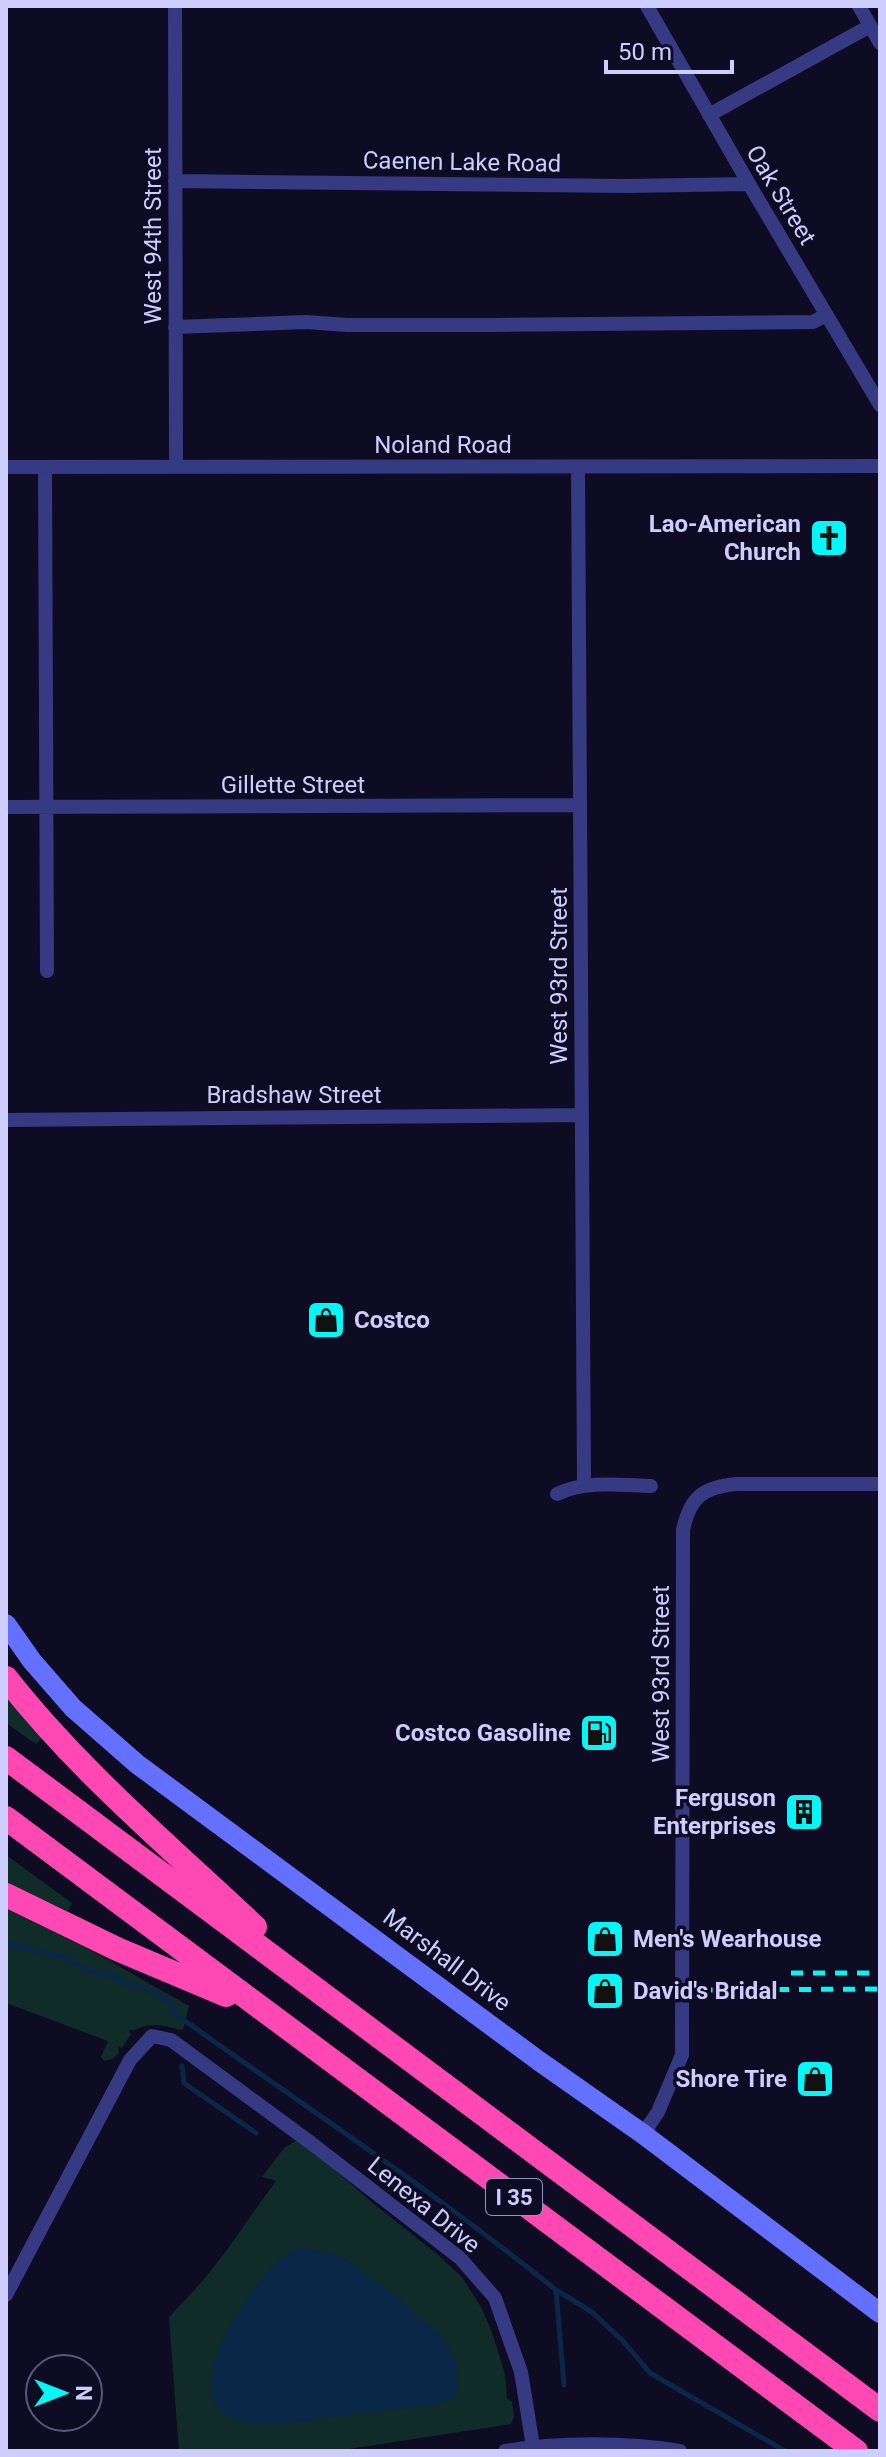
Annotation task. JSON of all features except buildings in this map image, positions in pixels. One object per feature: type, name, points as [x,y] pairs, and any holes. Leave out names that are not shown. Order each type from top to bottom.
[{"type":"highway","points":[[6,1678],[50,1730],[109,1790],[342,2008]]},
{"type":"highway","name":"I 35","points":[[6,1758],[880,2410]]},
{"type":"highway","name":"I 35","points":[[6,1818],[856,2451]]},
{"type":"highway","points":[[6,1895],[117,1949],[262,2010]]},
{"type":"street","name":"West 94th Street","points":[[175,6],[176,467]]},
{"type":"street","name":"Oak Street","points":[[647,6],[880,405]]},
{"type":"street","points":[[859,6],[880,43]]},
{"type":"street","points":[[709,115],[870,26]]},
{"type":"street","name":"Caenen Lake Road","points":[[175,181],[610,186],[749,184]]},
{"type":"street","points":[[175,327],[306,322],[494,325],[813,322],[826,315]]},
{"type":"street","name":"Noland Road","points":[[6,467],[880,466]]},
{"type":"street","points":[[45,467],[47,971]]},
{"type":"street","name":"West 93rd Street","points":[[578,467],[584,1485]]},
{"type":"street","name":"Gillette Street","points":[[6,807],[580,805]]},
{"type":"street","name":"Bradshaw Street","points":[[6,1120],[582,1115]]},
{"type":"street","name":"West 93rd Street","points":[[643,2134],[658,2112],[682,2055],[683,1530],[687,1511],[698,1496],[716,1486],[880,1484]]},
{"type":"street","points":[[557,1494],[584,1485],[651,1486]]},
{"type":"street","name":"Marshall Drive","points":[[6,1624],[32,1661],[73,1708],[137,1764],[643,2134],[880,2313]]},
{"type":"street","name":"Lenexa Drive","points":[[6,2295],[130,2060],[152,2036],[171,2040],[460,2258],[495,2298],[521,2372],[533,2446]]},
{"type":"street","points":[[505,2451],[533,2446],[638,2446],[680,2451]]},
{"type":"green space","points":[[6,1696],[42,1738],[36,1744],[6,1723]]},
{"type":"green space","points":[[6,1855],[72,1903],[68,1911],[6,1883]]},
{"type":"green space","points":[[6,1909],[92,1951],[189,2006],[183,2030],[153,2025],[131,2029],[122,2048],[118,2048],[119,2053],[104,2061],[101,2057],[108,2041],[6,2003]]},
{"type":"green space","points":[[295,2141],[302,2142],[462,2277],[492,2332],[505,2374],[507,2399],[512,2401],[514,2417],[511,2424],[336,2451],[179,2451],[169,2318],[209,2273],[276,2181],[262,2177],[284,2148]]},
{"type":"water","points":[[297,2247],[338,2255],[385,2288],[442,2337],[455,2359],[458,2385],[452,2399],[413,2408],[266,2424],[236,2420],[218,2408],[211,2391],[212,2371],[231,2325],[272,2268]]},
{"type":"waterway","points":[[6,1943],[67,1959],[85,1969],[143,1987],[170,2002],[174,2013],[415,2183],[556,2290],[564,2385]]},
{"type":"waterway","points":[[182,2066],[184,2083],[256,2133]]},
{"type":"waterway","points":[[556,2290],[592,2312],[623,2341],[650,2373],[785,2451]]},
{"type":"railway","points":[[791,1973],[880,1973]]},
{"type":"railway","points":[[711,1990],[880,1989]]},
{"type":"place","name":"Lao-American Church","points":[[829,538]]},
{"type":"place","name":"Costco","points":[[326,1320]]},
{"type":"place","name":"Costco Gasoline","points":[[599,1733]]},
{"type":"place","name":"Ferguson Enterprises","points":[[804,1812]]},
{"type":"place","name":"Men's Wearhouse","points":[[605,1939]]},
{"type":"place","name":"David's Bridal","points":[[605,1991]]},
{"type":"place","name":"Shore Tire","points":[[815,2079]]}]
